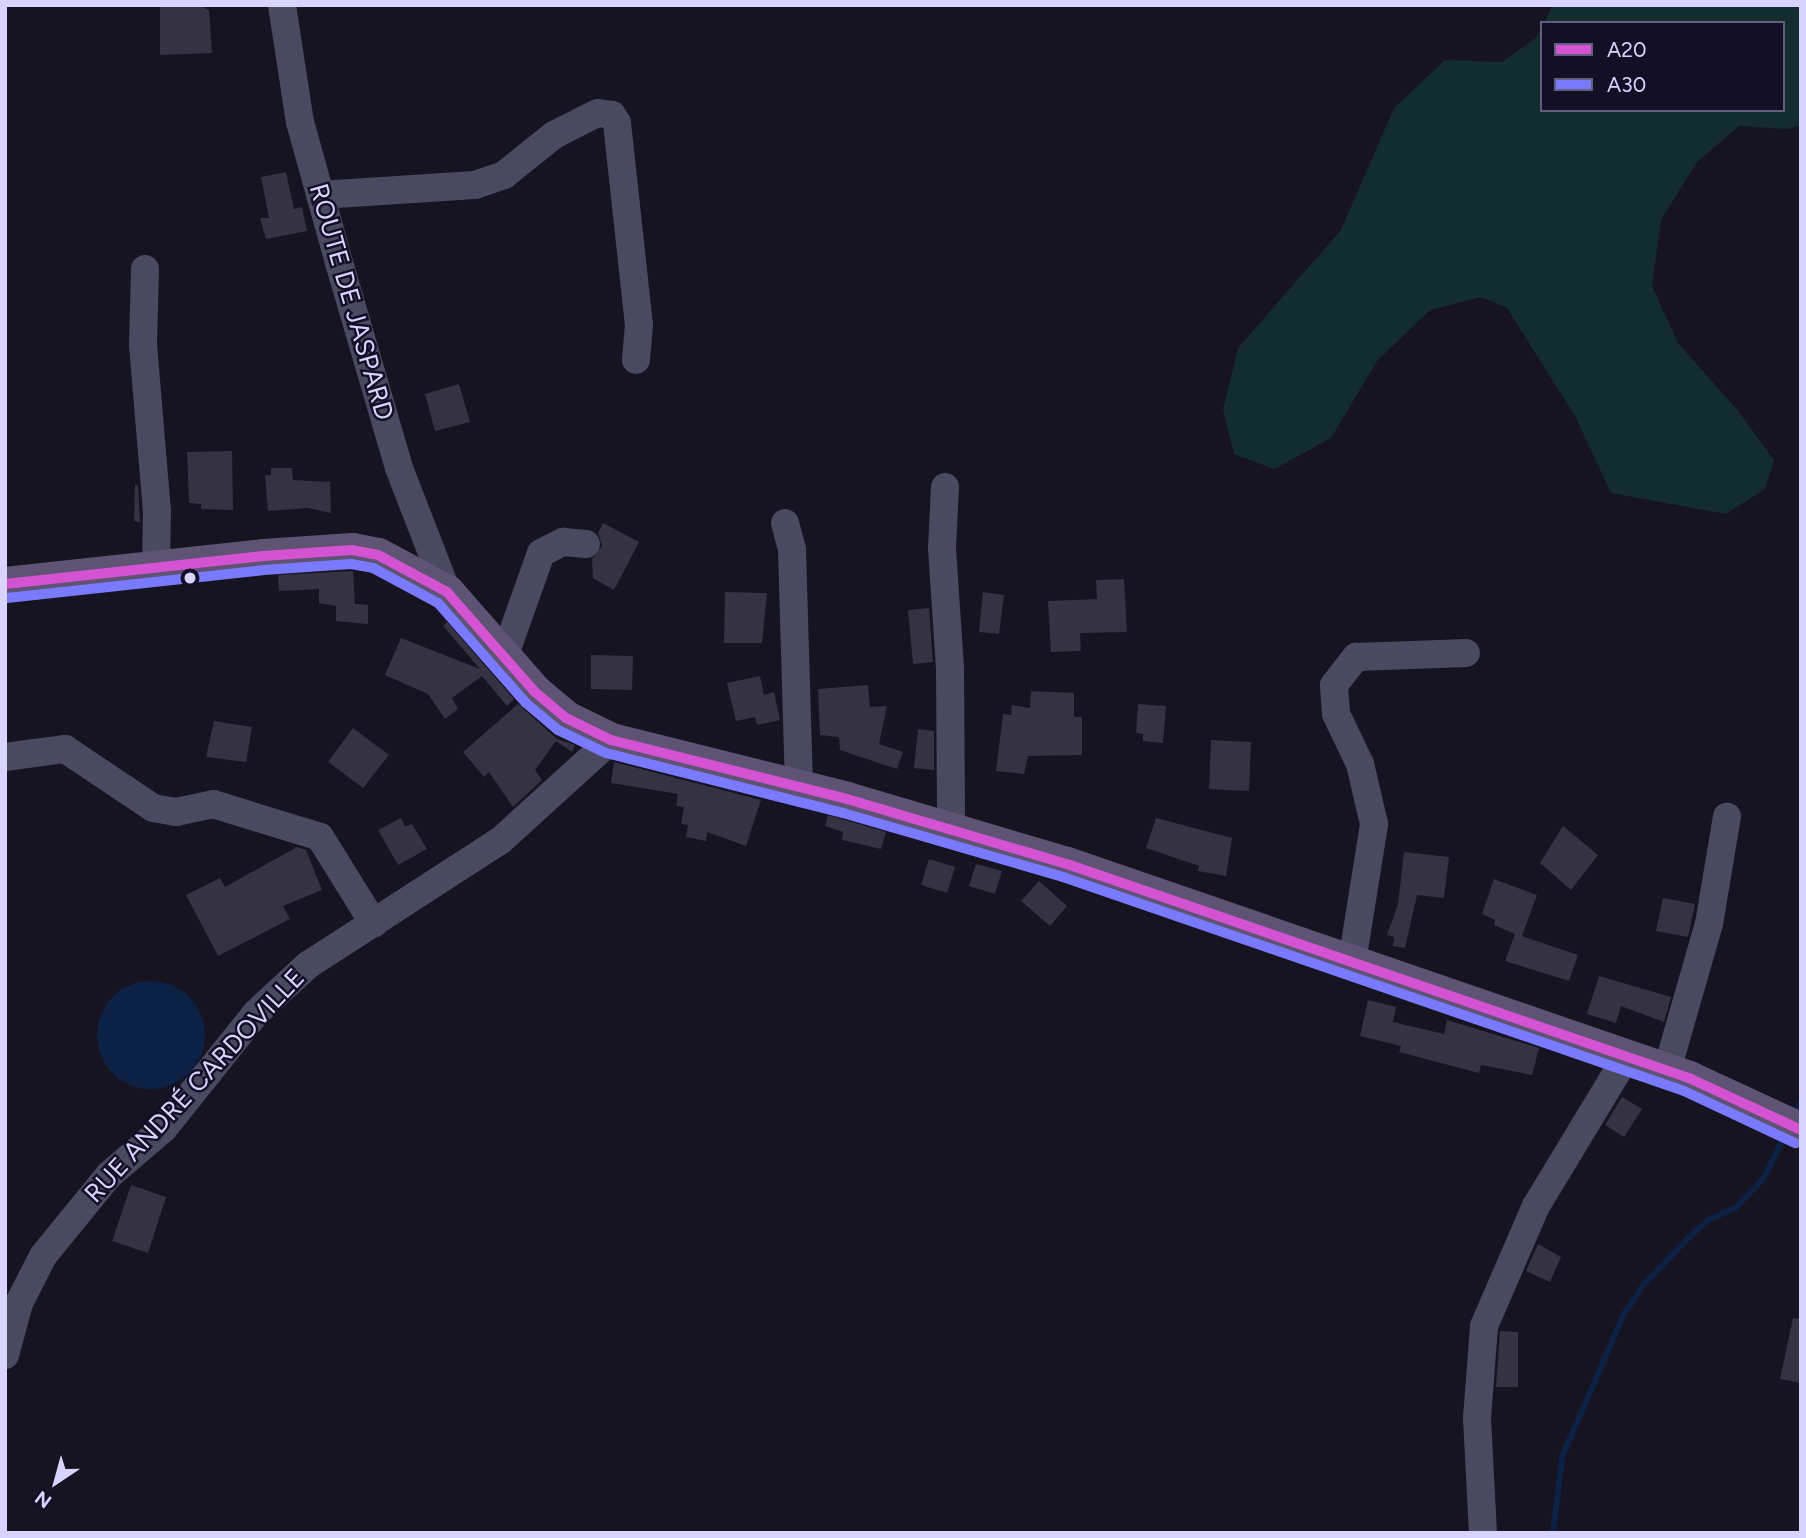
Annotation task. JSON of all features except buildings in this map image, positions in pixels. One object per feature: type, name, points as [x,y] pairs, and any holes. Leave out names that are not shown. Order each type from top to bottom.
[{"type":"main road","points":[[5,584],[352,550],[398,563],[447,592],[535,692],[566,718],[611,740],[799,786],[1067,864],[1667,1070],[1755,1107],[1801,1130]]},
{"type":"street","name":"ROUTE DE JASPARD","points":[[282,5],[300,122],[320,195],[399,468],[447,592]]},
{"type":"street","points":[[320,195],[475,185],[503,175],[554,135],[585,119],[598,113],[612,115],[617,123],[639,325],[636,360]]},
{"type":"street","points":[[145,270],[143,345],[157,510],[156,568]]},
{"type":"street","points":[[945,487],[942,548],[950,670],[951,830]]},
{"type":"street","points":[[785,523],[792,550],[799,786]]},
{"type":"street","points":[[504,657],[541,553],[564,542],[586,544]]},
{"type":"street","points":[[1352,962],[1374,824],[1360,764],[1336,714],[1334,685],[1356,657],[1466,653]]},
{"type":"street","name":"RUE ANDRÉ CARDOVILLE","points":[[5,1355],[19,1303],[43,1256],[109,1175],[164,1128],[256,1013],[308,965],[500,841],[611,740]]},
{"type":"street","points":[[5,757],[65,750],[153,808],[176,813],[213,804],[320,837],[374,924]]},
{"type":"street","points":[[1667,1070],[1709,924],[1727,817]]},
{"type":"street","points":[[1483,1533],[1477,1418],[1484,1326],[1535,1206],[1627,1056]]},
{"type":"green space","points":[[1553,5],[1801,5],[1801,125],[1788,129],[1739,126],[1697,162],[1661,220],[1652,286],[1678,343],[1739,412],[1774,460],[1765,489],[1726,514],[1611,493],[1575,416],[1507,308],[1481,297],[1430,310],[1377,361],[1331,438],[1274,469],[1234,454],[1223,410],[1238,348],[1341,230],[1394,108],[1445,60],[1502,62],[1536,38],[1540,31],[1540,112],[1785,112],[1785,21],[1545,21]]},
{"type":"water","points":[[151,981],[181,990],[189,997],[196,1005],[205,1035],[196,1065],[189,1073],[181,1080],[151,1089],[121,1080],[113,1073],[106,1065],[97,1035],[106,1005],[113,997],[121,990]]},
{"type":"waterway","points":[[1794,1116],[1801,1100]]},
{"type":"waterway","points":[[1553,1533],[1562,1457],[1624,1314],[1645,1283],[1689,1237],[1708,1220],[1735,1208],[1764,1178],[1785,1135]]},
{"type":"transit line","name":"A20","points":[[5,584],[263,556],[352,550],[378,555],[447,592],[535,692],[566,718],[611,740],[847,799],[1067,864],[1689,1078],[1801,1130]]},
{"type":"transit line","name":"A30","points":[[7,598],[264,570],[351,564],[373,568],[438,603],[526,703],[558,730],[606,753],[843,813],[1063,877],[1684,1091],[1795,1143]]}]
